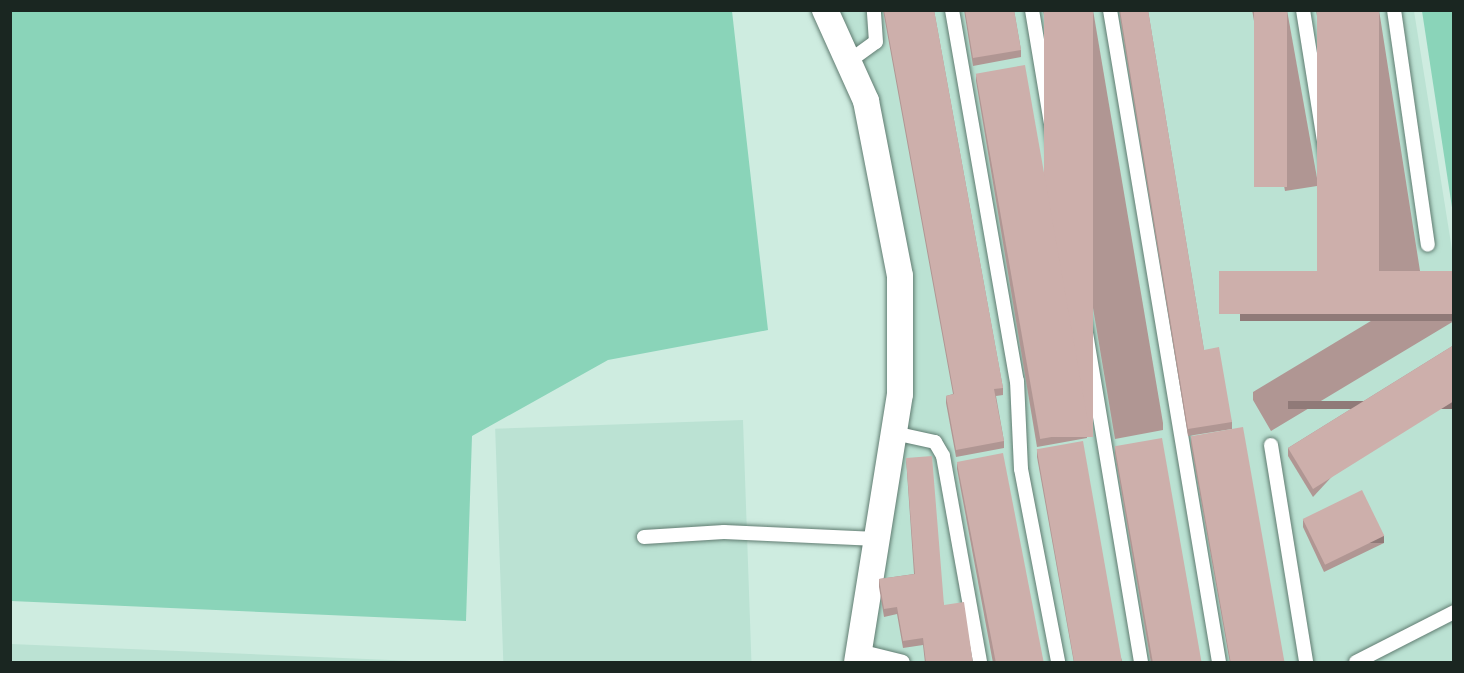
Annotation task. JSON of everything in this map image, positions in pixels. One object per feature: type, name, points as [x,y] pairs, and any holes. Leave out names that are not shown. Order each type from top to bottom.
[{"type":"street","points":[[825,10],[866,101],[900,276],[900,394],[858,657]]},
{"type":"lane","points":[[848,62],[876,42],[874,10]]},
{"type":"lane","points":[[952,10],[1017,381],[1021,469],[1058,663]]},
{"type":"lane","points":[[1032,10],[1141,663]]},
{"type":"lane","points":[[1110,10],[1219,663]]},
{"type":"lane","points":[[1303,10],[1347,284]]},
{"type":"lane","points":[[1394,10],[1428,244]]},
{"type":"lane","points":[[894,433],[935,441],[943,456],[980,663]]},
{"type":"lane","points":[[1271,445],[1306,663]]},
{"type":"lane","points":[[644,537],[724,532],[877,539]]},
{"type":"lane","points":[[1356,663],[1454,612]]},
{"type":"lane","points":[[858,657],[903,663]]},
{"type":"shaded area","points":[[832,11],[1414,11],[1453,256],[1453,662],[864,662],[906,277]]},
{"type":"shaded area","points":[[743,420],[751,662],[503,662],[495,429]]},
{"type":"shaded area","points":[[11,644],[437,662],[11,662]]},
{"type":"green space","points":[[11,10],[732,11],[768,330],[608,360],[472,436],[466,621],[11,601]]},
{"type":"green space","points":[[1422,11],[1453,11],[1453,214]]},
{"type":"building","points":[[884,10],[934,10],[1003,388],[994,389],[1004,441],[956,450],[946,396],[954,394]]},
{"type":"building","points":[[965,10],[1014,10],[1021,50],[973,58]]},
{"type":"building","points":[[1044,10],[1093,10],[1093,437],[1044,437]]},
{"type":"building","points":[[1120,10],[1148,10],[1204,350],[1219,347],[1232,422],[1188,429]]},
{"type":"building","points":[[1254,10],[1287,10],[1287,187],[1254,187]]},
{"type":"building","points":[[1317,10],[1379,10],[1379,300],[1317,300]]},
{"type":"building","points":[[1025,65],[1089,430],[1040,439],[976,74]]},
{"type":"building","points":[[1219,271],[1454,271],[1454,314],[1219,314]]},
{"type":"building","points":[[1454,345],[1454,401],[1313,489],[1288,448]]},
{"type":"building","points":[[1243,427],[1284,662],[1231,662],[1191,436]]},
{"type":"building","points":[[1162,438],[1201,662],[1153,662],[1115,446]]},
{"type":"building","points":[[1083,441],[1122,662],[1074,662],[1037,449]]},
{"type":"building","points":[[1003,453],[1044,662],[996,662],[957,462]]},
{"type":"building","points":[[932,456],[944,605],[964,602],[973,663],[926,663],[923,638],[903,641],[897,607],[884,609],[879,579],[915,574],[906,458]]},
{"type":"building","points":[[1362,490],[1384,536],[1325,565],[1303,519]]}]
